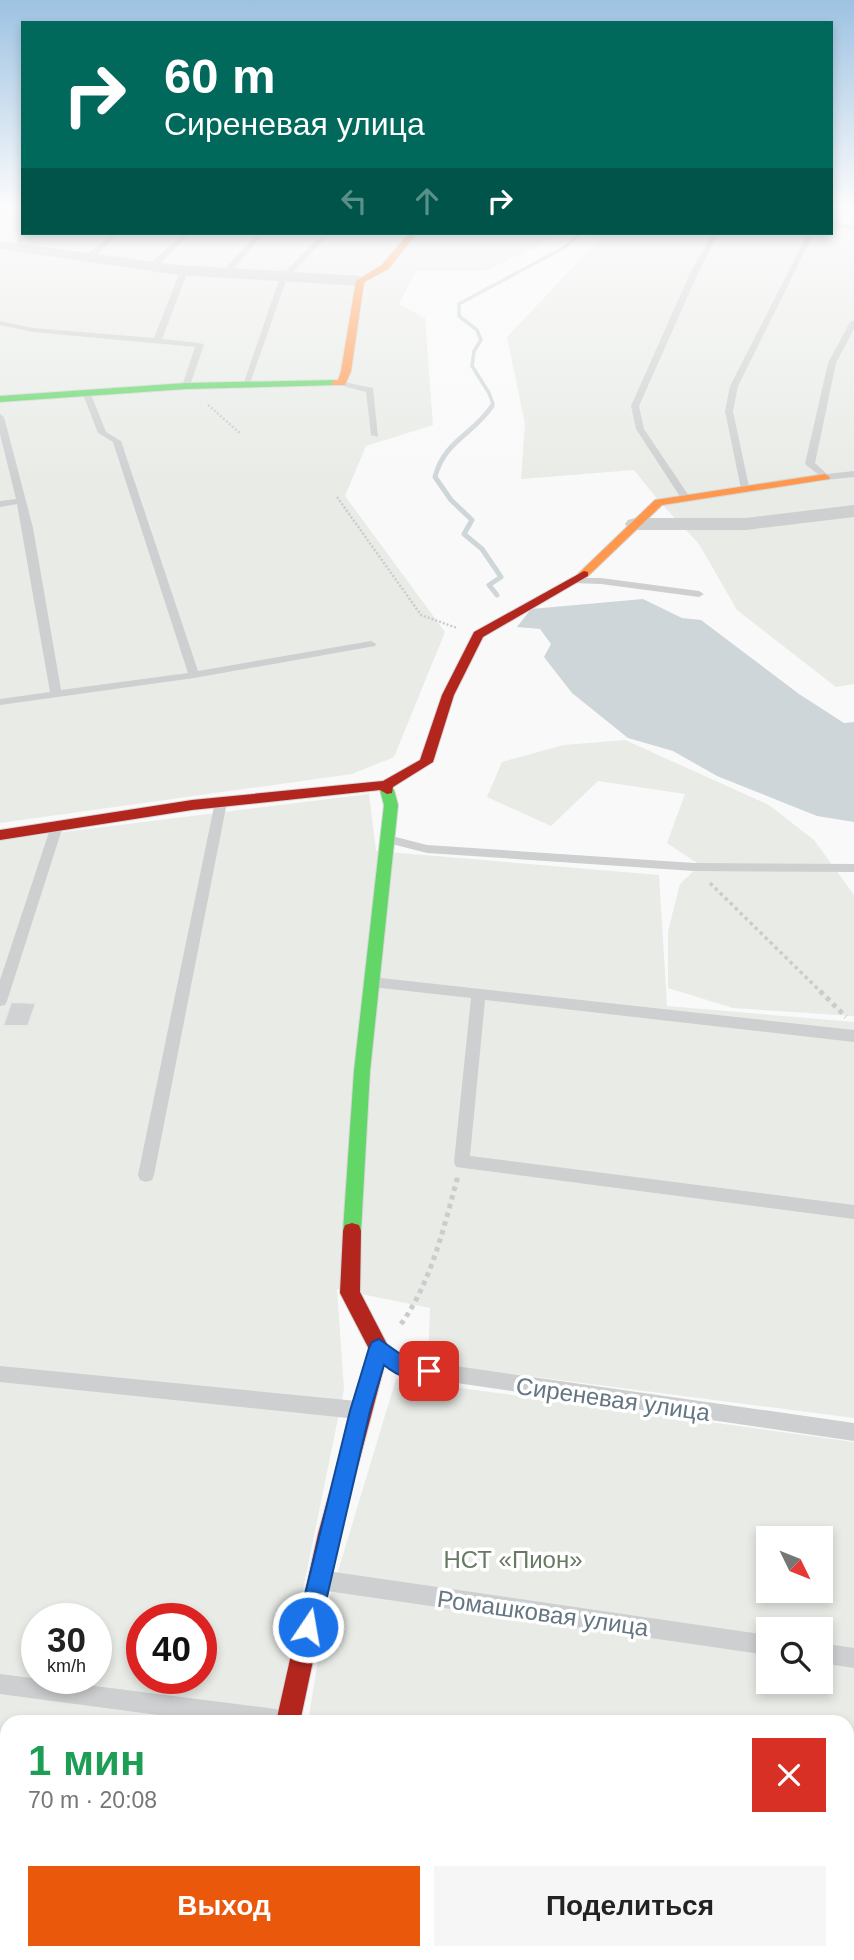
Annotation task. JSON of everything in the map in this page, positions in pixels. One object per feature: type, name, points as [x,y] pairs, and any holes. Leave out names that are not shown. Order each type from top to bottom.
[{"type":"street","points":[[0,399],[186,386],[342,383],[351,357],[357,299]]},
{"type":"street","points":[[0,835],[221,802],[386,785],[426,762],[448,695],[478,635],[591,570],[659,502],[684,496],[825,477]]},
{"type":"street","points":[[635,524],[746,524],[854,511]]},
{"type":"street","points":[[289,1715],[318,1580],[360,1411],[379,1348],[350,1293],[354,1175],[370,982],[391,805],[386,785]]},
{"type":"lane","points":[[157,341],[173,299]]},
{"type":"lane","points":[[245,386],[276,299]]},
{"type":"lane","points":[[682,299],[635,406],[640,429],[684,496]]},
{"type":"lane","points":[[744,487],[729,411],[734,386],[778,299]]},
{"type":"lane","points":[[854,321],[832,363],[810,464],[825,477],[854,474]]},
{"type":"lane","points":[[0,323],[33,330],[200,345],[186,386]]},
{"type":"lane","points":[[342,383],[370,390],[376,435]]},
{"type":"lane","points":[[86,392],[102,433],[117,441],[194,675]]},
{"type":"lane","points":[[0,417],[27,528],[56,693]]},
{"type":"lane","points":[[0,504],[20,501]]},
{"type":"lane","points":[[571,581],[601,581],[699,594]]},
{"type":"lane","points":[[0,702],[194,675],[371,644]]},
{"type":"lane","points":[[145,1175],[221,802]]},
{"type":"lane","points":[[0,1002],[57,826]]},
{"type":"lane","points":[[387,839],[427,849],[694,867],[854,868]]},
{"type":"lane","points":[[370,982],[854,1035]]},
{"type":"lane","points":[[478,994],[462,1162],[854,1212]]},
{"type":"lane","name":"Сиреневая улица","points":[[379,1348],[402,1367],[854,1432]]},
{"type":"lane","points":[[0,1374],[360,1411]]},
{"type":"lane","name":"Ромашковая улица","points":[[318,1580],[756,1643]]},
{"type":"lane","points":[[833,1655],[854,1658]]},
{"type":"lane","points":[[0,1684],[235,1715]]},
{"type":"path","points":[[186,386],[241,434]]},
{"type":"path","points":[[337,496],[421,615],[478,635]]},
{"type":"path","points":[[694,867],[854,1025]]},
{"type":"path","points":[[379,1348],[411,1312],[442,1231],[462,1162]]},
{"type":"green space","points":[[0,299],[401,299],[399,304],[425,318],[433,425],[366,446],[345,496],[445,632],[394,757],[352,774],[0,823]]},
{"type":"green space","points":[[542,299],[854,299],[854,684],[836,687],[737,610],[699,544],[634,470],[521,479],[525,424],[507,337]]},
{"type":"green space","points":[[625,740],[769,805],[814,840],[854,895],[854,1016],[733,1008],[668,988],[668,931],[680,884],[700,865],[667,843],[685,794],[598,781],[551,826],[487,797],[502,762],[564,745]]},
{"type":"green space","points":[[369,794],[376,851],[659,875],[667,1006],[854,1022],[854,1418],[428,1363],[430,1308],[337,1289],[344,1389],[277,1715],[0,1715],[0,840]]},
{"type":"green space","name":"НСТ «Пион»","points":[[396,1379],[854,1442],[854,1715],[309,1715],[326,1611]]},
{"type":"shaded area","points":[[643,599],[682,618],[701,620],[799,694],[844,723],[854,722],[854,822],[817,816],[717,776],[673,751],[628,738],[572,693],[544,657],[551,644],[540,629],[517,627],[531,609]]},
{"type":"building","points":[[11,1002],[36,1003],[28,1026],[3,1026]]},
{"type":"waterway","points":[[467,299],[459,304],[459,316],[477,330],[481,340],[474,351],[472,366],[489,393],[492,406]]},
{"type":"waterway","points":[[492,406],[452,446],[439,465],[435,477],[451,500],[472,520],[464,534],[482,549],[501,577],[489,585],[497,595]]},
{"type":"traffic: fast","points":[[0,399],[186,386],[335,383]]},
{"type":"traffic: fast","points":[[352,1231],[362,1071],[391,805],[387,790]]},
{"type":"traffic: slow","points":[[335,383],[342,383],[346,371],[357,299]]},
{"type":"traffic: slow","points":[[584,574],[659,502],[825,477]]},
{"type":"traffic: jam","points":[[386,785],[426,762],[448,695],[478,635],[584,574]]},
{"type":"traffic: jam","points":[[0,835],[192,805],[386,785],[387,790]]},
{"type":"traffic: jam","points":[[290,1715],[329,1534],[379,1348],[350,1293],[352,1231]]},
{"type":"route","points":[[308,1627],[360,1411],[379,1348],[402,1367],[429,1371]]}]
